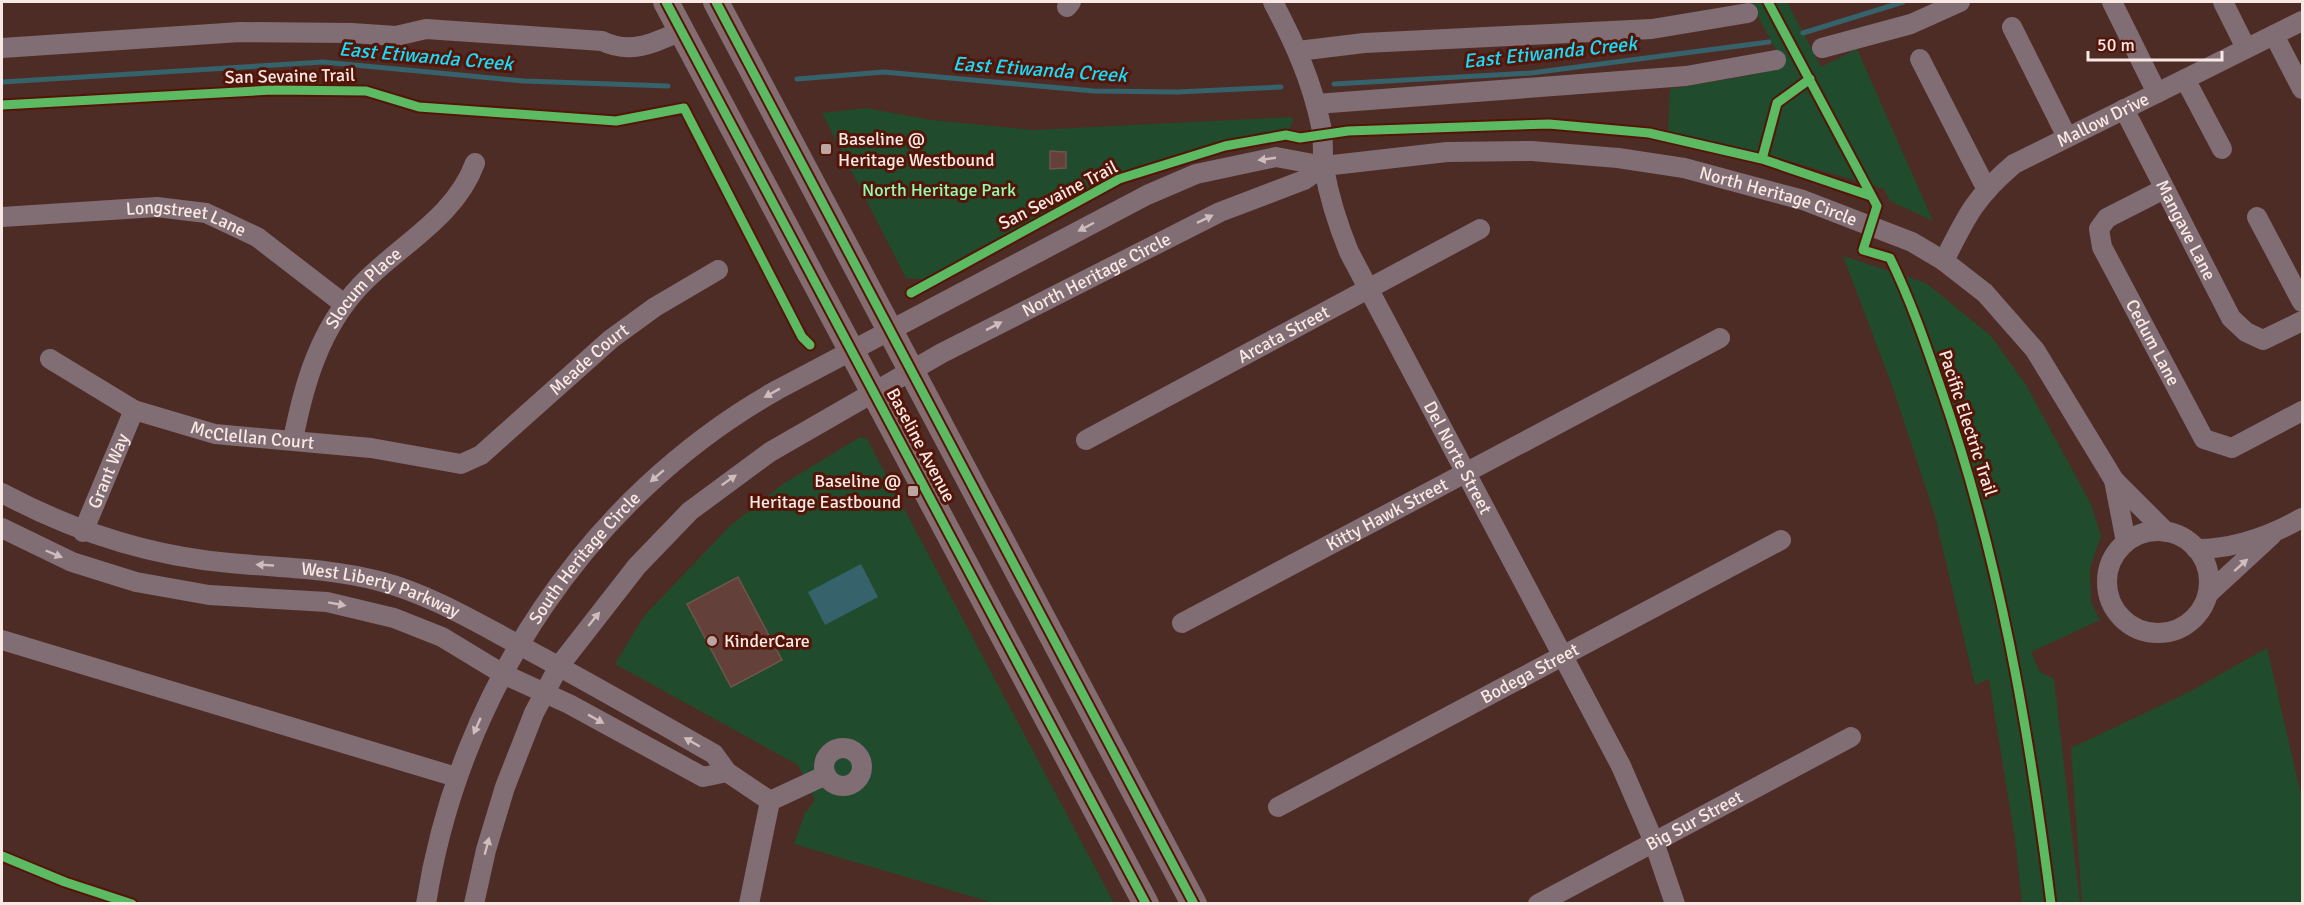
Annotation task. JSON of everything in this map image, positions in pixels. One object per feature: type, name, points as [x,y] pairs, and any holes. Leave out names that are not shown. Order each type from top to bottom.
[{"type":"main road","name":"Baseline Avenue","points":[[666,2],[1146,903]]},
{"type":"main road","name":"Baseline Avenue","points":[[716,2],[1194,903]]},
{"type":"street","name":"Del Norte Street","points":[[1273,2],[1301,57],[1315,101],[1322,129],[1324,166],[1342,234],[1367,289],[1621,766],[1654,842],[1675,903]]},
{"type":"street","points":[[1822,48],[1911,24],[1960,2]]},
{"type":"street","points":[[2112,2],[2157,93]]},
{"type":"street","points":[[2223,2],[2246,48]]},
{"type":"street","points":[[1301,57],[1424,39],[1652,29],[1748,13]]},
{"type":"street","name":"Mallow Drive","points":[[1944,261],[1966,215],[1986,188],[2014,164],[2302,21]]},
{"type":"street","points":[[2012,27],[2067,137]]},
{"type":"street","points":[[2,48],[240,32],[352,33],[396,36],[426,29],[602,41],[613,46],[642,48],[681,30]]},
{"type":"street","points":[[2274,35],[2302,89]]},
{"type":"street","points":[[1920,59],[1986,188]]},
{"type":"street","points":[[1315,101],[1686,76],[1776,60]]},
{"type":"street","points":[[2185,79],[2222,149]]},
{"type":"street","name":"Mangave Lane","points":[[2124,109],[2231,318],[2246,332],[2263,340],[2302,321]]},
{"type":"street","name":"North Heritage Circle","points":[[891,331],[1147,195],[1196,174],[1276,157],[1324,166],[1447,152],[1532,151],[1618,158],[1728,178],[1803,200],[1912,242],[1944,261],[1985,293],[2035,350],[2114,480]]},
{"type":"street","name":"Slocum Place","points":[[293,440],[307,377],[330,326],[344,304],[362,284],[459,196],[475,163]]},
{"type":"street","name":"North Heritage Circle","points":[[873,391],[1189,227],[1240,203],[1304,180],[1324,166]]},
{"type":"street","name":"Cedum Lane","points":[[2164,189],[2107,218],[2098,229],[2102,247],[2204,439],[2232,448],[2302,411]]},
{"type":"street","name":"Longstreet Lane","points":[[2,217],[157,207],[206,213],[257,237],[344,304]]},
{"type":"street","points":[[2257,217],[2302,302]]},
{"type":"street","name":"Arcata Street","points":[[1086,440],[1480,229]]},
{"type":"street","name":"Meade Court","points":[[471,461],[611,339],[655,307],[718,270]]},
{"type":"street","name":"South Heritage Circle","points":[[426,903],[441,828],[456,777],[472,736],[518,644],[574,565],[622,509],[659,474],[751,404],[891,331]]},
{"type":"street","name":"Kitty Hawk Street","points":[[1182,623],[1720,338]]},
{"type":"street","name":"McClellan Court","points":[[50,359],[134,410],[214,434],[371,448],[451,463],[471,461]]},
{"type":"street","points":[[474,903],[486,850],[505,787],[544,694],[559,666],[637,566],[690,511],[770,452],[873,391]]},
{"type":"street","name":"Grant Way","points":[[83,532],[134,410]]},
{"type":"street","points":[[2114,480],[2166,532],[2188,541],[2196,549],[2208,570],[2208,594]]},
{"type":"street","points":[[2114,480],[2126,542]]},
{"type":"street","name":"West Liberty Parkway","points":[[2,493],[83,532],[161,553],[204,560],[298,567],[380,582],[426,597],[559,666],[714,754],[727,772],[770,801]]},
{"type":"street","points":[[2166,532],[2145,533],[2126,542],[2116,553],[2106,581],[2115,610],[2131,626],[2152,634],[2181,629],[2193,620],[2208,594],[2272,535],[2302,518]]},
{"type":"street","name":"West Liberty Parkway","points":[[2,528],[72,562],[136,582],[209,595],[327,602],[363,609],[441,637],[503,674],[569,704],[703,777],[727,772]]},
{"type":"street","points":[[2196,549],[2210,549],[2272,535]]},
{"type":"street","name":"Bodega Street","points":[[1278,807],[1781,540]]},
{"type":"street","points":[[2,640],[456,777]]},
{"type":"street","name":"Big Sur Street","points":[[1538,903],[1851,737]]},
{"type":"street","points":[[749,903],[770,801],[826,775]]},
{"type":"green space","points":[[1750,2],[1787,2],[1821,67],[1857,49],[1933,221],[1890,201],[1884,189],[1792,162],[1668,134],[1670,89],[1757,74],[1785,66]]},
{"type":"green space","name":"North Heritage Park","points":[[866,108],[931,120],[1033,130],[1292,117],[1293,122],[1287,132],[1211,145],[1138,167],[967,254],[939,274],[915,279],[906,278],[822,113]]},
{"type":"green space","points":[[1843,256],[1926,283],[1991,336],[2026,385],[2091,504],[2101,536],[2090,568],[2091,602],[2100,620],[2031,652],[2040,672],[2054,679],[2080,903],[2022,903],[2015,839],[1989,679],[1975,685],[1935,516],[1893,388]]},
{"type":"green space","points":[[860,437],[867,439],[1114,903],[994,903],[794,844],[805,813],[815,800],[798,765],[615,664],[644,616],[730,526],[783,484]]},
{"type":"green space","points":[[2267,648],[2302,799],[2302,903],[2082,903],[2071,748],[2189,692]]},
{"type":"water","points":[[861,564],[878,597],[825,625],[808,592]]},
{"type":"building","points":[[1050,151],[1066,152],[1066,168],[1050,169]]},
{"type":"building","points":[[738,577],[782,660],[731,687],[687,604]]},
{"type":"waterway","name":"East Etiwanda Creek","points":[[1803,33],[1903,2]]},
{"type":"waterway","name":"East Etiwanda Creek","points":[[1334,84],[1531,73],[1769,42]]},
{"type":"waterway","name":"East Etiwanda Creek","points":[[2,82],[323,62],[524,81],[668,86]]},
{"type":"waterway","name":"East Etiwanda Creek","points":[[797,79],[884,72],[1094,91],[1177,92],[1281,87]]},
{"type":"cycle path","points":[[666,2],[1146,904]]},
{"type":"cycle path","points":[[716,2],[1194,904]]},
{"type":"cycle path","name":"Pacific Electric Trail","points":[[1768,2],[1877,206],[1863,250],[1890,258],[1924,340],[1961,452],[1980,515],[2010,643],[2033,773],[2051,904]]},
{"type":"cycle path","points":[[1762,159],[1777,103],[1810,79]]},
{"type":"cycle path","name":"San Sevaine Trail","points":[[2,105],[272,90],[366,91],[419,107],[616,121],[684,108],[802,337],[810,345]]},
{"type":"cycle path","name":"San Sevaine Trail","points":[[911,293],[1119,179],[1225,146],[1286,135],[1300,138],[1348,131],[1549,124],[1649,133],[1762,159],[1871,196]]},
{"type":"cycle path","points":[[2,856],[65,882],[132,904]]},
{"type":"place","name":"Baseline @ Heritage Westbound","points":[[826,149]]},
{"type":"place","name":"Baseline @ Heritage Eastbound","points":[[913,491]]},
{"type":"place","name":"KinderCare","points":[[712,641]]}]
